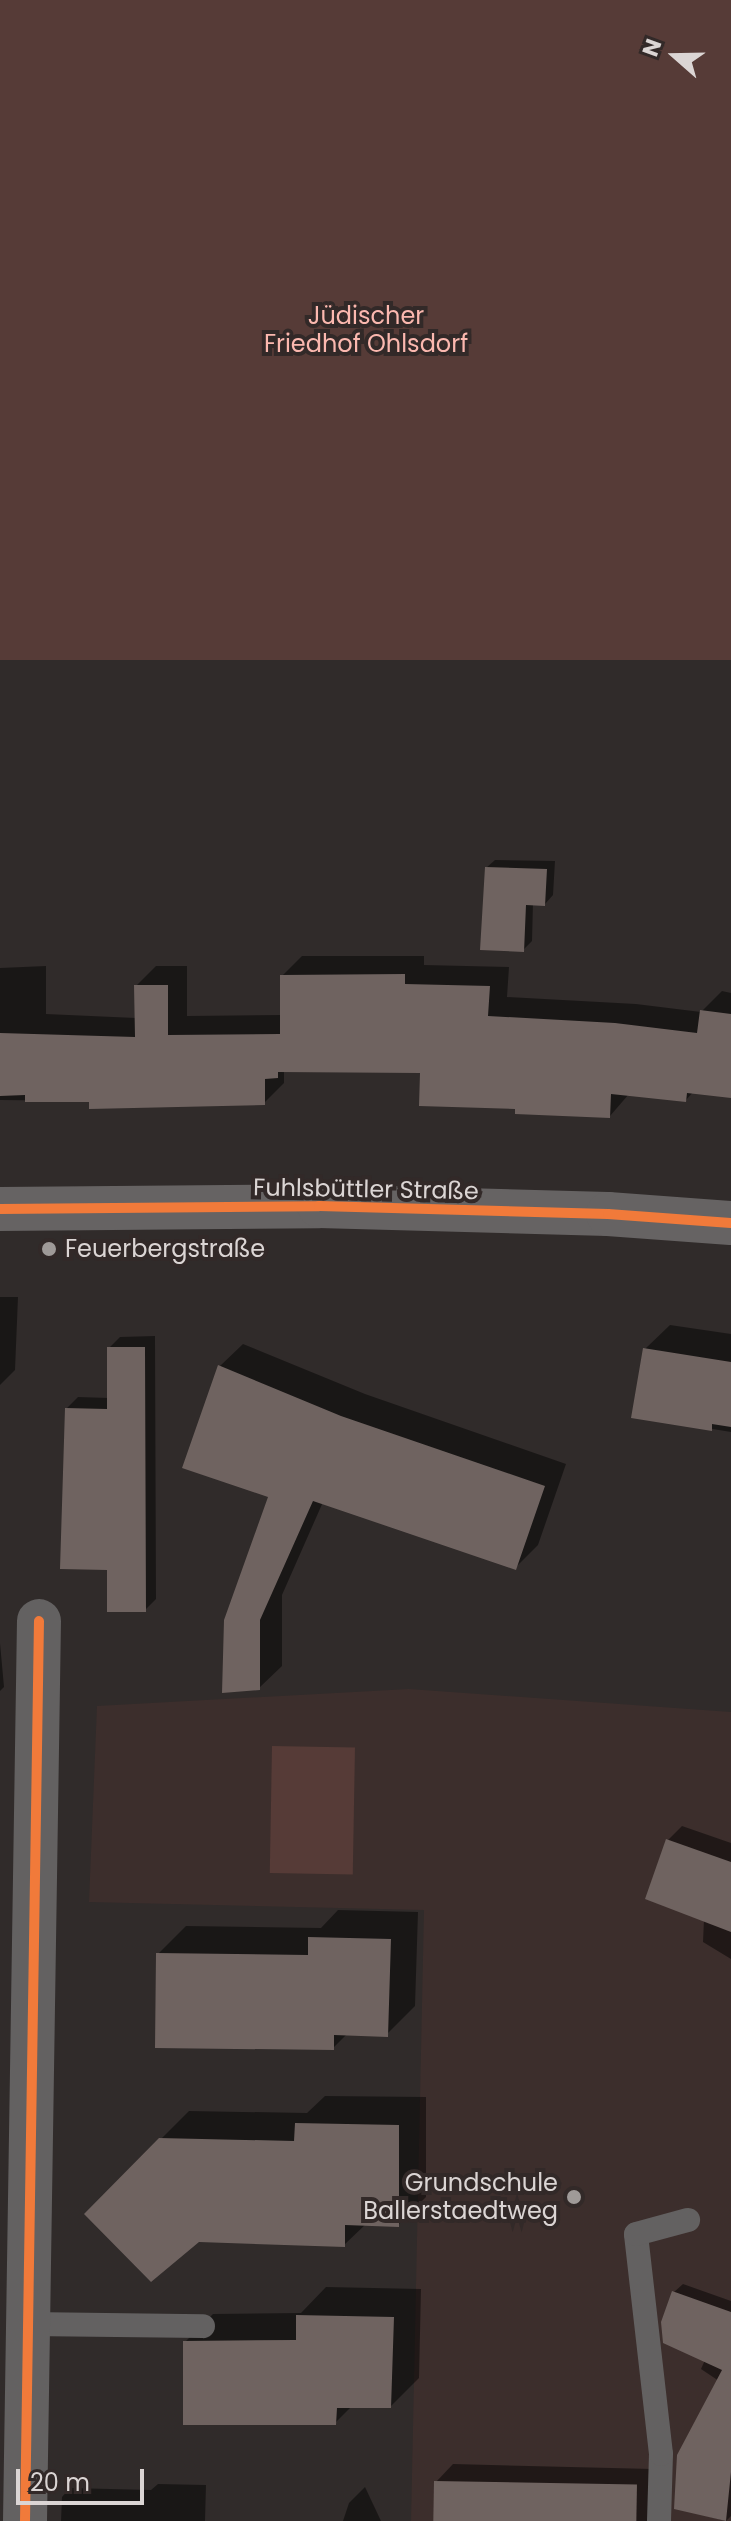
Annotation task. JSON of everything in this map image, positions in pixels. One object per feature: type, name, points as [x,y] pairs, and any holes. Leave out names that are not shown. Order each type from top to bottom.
[{"type":"main road","name":"Fuhlsbüttler Straße","points":[[0,1209],[319,1206],[659,1216],[731,1223]]},
{"type":"street","points":[[25,2521],[39,1621]]},
{"type":"lane","points":[[659,2521],[661,2454],[636,2234],[688,2220]]},
{"type":"lane","points":[[29,2324],[203,2326]]},
{"type":"shaded area","name":"Grundschule Ballerstaedtweg","points":[[409,1689],[731,1712],[731,2521],[411,2521],[424,1910],[89,1902],[97,1706]]},
{"type":"green space","name":"Jüdischer Friedhof Ohlsdorf","points":[[0,0],[731,0],[731,660],[0,660]]},
{"type":"green space","points":[[272,1746],[355,1747],[353,1874],[270,1873]]},
{"type":"building","points":[[485,867],[547,869],[545,906],[526,905],[524,952],[480,950]]},
{"type":"building","points":[[405,974],[405,984],[490,986],[488,1016],[615,1023],[697,1033],[700,1010],[731,1014],[731,1098],[687,1093],[686,1102],[611,1094],[610,1118],[515,1114],[515,1109],[419,1106],[420,1073],[278,1072],[278,1078],[265,1079],[265,1105],[89,1109],[89,1102],[25,1102],[25,1095],[0,1096],[0,1033],[135,1037],[134,985],[168,985],[168,1035],[280,1034],[280,975]]},
{"type":"building","points":[[107,1347],[145,1347],[146,1612],[107,1612],[107,1570],[60,1569],[65,1408],[107,1409]]},
{"type":"building","points":[[643,1348],[731,1362],[731,1427],[712,1424],[712,1431],[631,1418]]},
{"type":"building","points":[[218,1365],[341,1416],[545,1486],[516,1570],[313,1501],[260,1620],[260,1690],[222,1693],[224,1620],[268,1497],[182,1468]]},
{"type":"building","points":[[666,1839],[731,1862],[731,1932],[645,1899]]},
{"type":"building","points":[[308,1937],[391,1939],[388,2037],[334,2035],[334,2050],[155,2048],[156,1953],[308,1955]]},
{"type":"building","points":[[295,2123],[399,2125],[399,2227],[345,2225],[345,2247],[199,2242],[151,2282],[84,2214],[159,2138],[294,2141]]},
{"type":"building","points":[[672,2291],[731,2312],[731,2472],[726,2521],[674,2509],[677,2455],[722,2370],[663,2343],[661,2322]]},
{"type":"building","points":[[296,2315],[394,2317],[391,2408],[337,2408],[336,2425],[183,2425],[183,2341],[296,2340]]},
{"type":"building","points":[[434,2481],[637,2485],[636,2521],[433,2521]]},
{"type":"cycle path","points":[[0,1209],[319,1206],[608,1214],[731,1223]]},
{"type":"cycle path","points":[[25,2521],[39,1621]]},
{"type":"place","name":"Feuerbergstraße","points":[[49,1249]]},
{"type":"place","name":"Grundschule Ballerstaedtweg","points":[[574,2197]]}]
